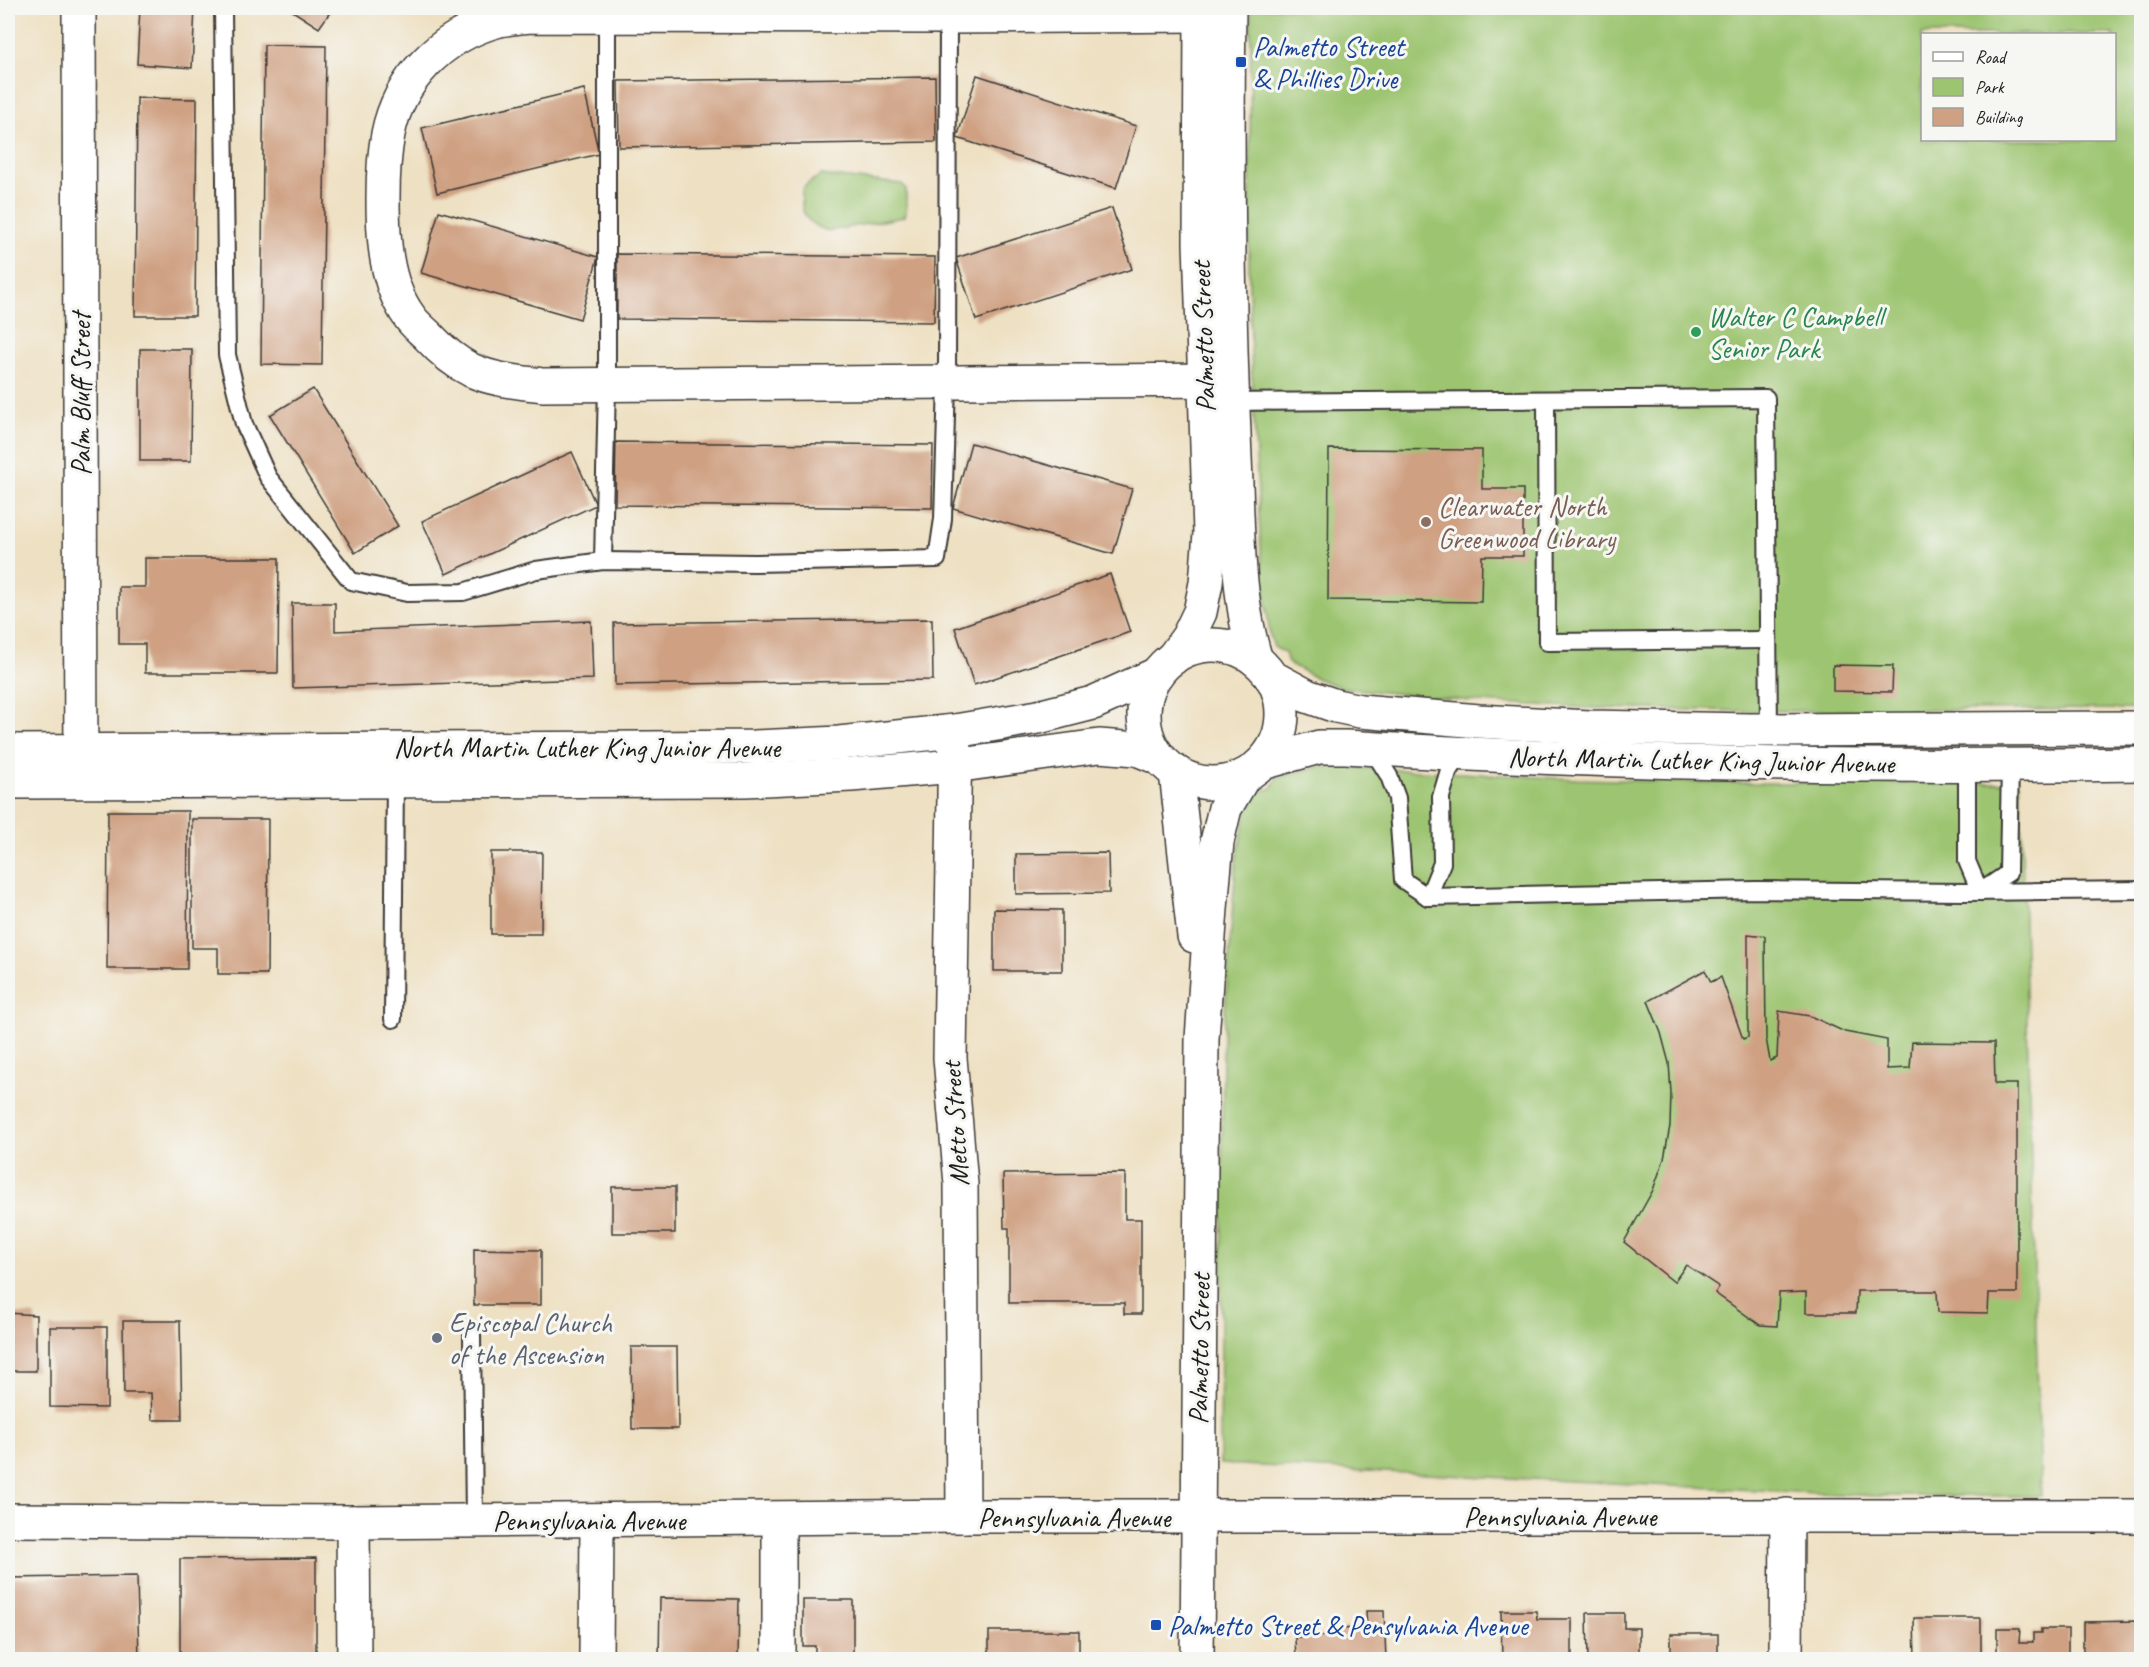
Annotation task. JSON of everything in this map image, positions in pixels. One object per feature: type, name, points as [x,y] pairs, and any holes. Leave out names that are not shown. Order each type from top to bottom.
[{"type":"street","name":"Palm Bluff Street","points":[[79,8],[81,766]]},
{"type":"street","points":[[1211,10],[608,12],[532,16],[496,21],[467,32],[446,44],[423,64],[402,94],[388,132],[383,211],[384,243],[393,285],[409,316],[440,349],[470,369],[506,381],[542,385],[946,382],[1218,391]]},
{"type":"street","name":"Palmetto Street","points":[[1211,10],[1200,243],[1249,638],[1263,668]]},
{"type":"street","name":"Palmetto Street","points":[[1165,666],[1188,637],[1200,612],[1206,583],[1218,391]]},
{"type":"street","points":[[1214,645],[1236,649],[1263,668],[1280,697],[1282,720],[1276,743],[1253,769],[1221,783],[1198,782],[1168,765],[1148,738],[1144,717],[1147,694],[1165,666],[1192,648],[1214,645]]},
{"type":"street","name":"North Martin Luther King Junior Avenue","points":[[8,782],[81,766],[395,748],[754,747],[839,743],[955,731],[1038,717],[1093,703],[1165,666]]},
{"type":"street","name":"North Martin Luther King Junior Avenue","points":[[1263,668],[1307,696],[1324,703],[1360,711],[1479,721],[1589,727],[1769,730],[2142,728]]},
{"type":"street","name":"Metto Street","points":[[955,731],[950,1058],[961,1184],[963,1516]]},
{"type":"street","name":"North Martin Luther King Junior Avenue","points":[[8,751],[81,766],[395,781],[745,780],[851,775],[954,766],[1099,746],[1137,749],[1168,765]]},
{"type":"street","name":"North Martin Luther King Junior Avenue","points":[[1253,769],[1319,747],[1577,760],[1720,763],[2142,764]]},
{"type":"street","name":"Palmetto Street","points":[[1168,765],[1197,967],[1202,1039]]},
{"type":"street","name":"Palmetto Street","points":[[1197,1659],[1202,1039],[1210,908],[1217,842],[1225,808],[1253,769]]},
{"type":"street","points":[[1786,1659],[1787,1515]]},
{"type":"street","name":"Pennsylvania Avenue","points":[[8,1520],[353,1522],[963,1516],[2142,1516]]},
{"type":"street","points":[[779,1519],[779,1659]]},
{"type":"street","points":[[596,1659],[597,1521]]},
{"type":"street","points":[[353,1522],[354,1659]]},
{"type":"lane","points":[[223,8],[227,355],[244,424],[268,477],[351,581],[407,593],[463,592],[536,570],[603,561],[755,563],[937,559],[943,519],[946,382],[948,12]]},
{"type":"lane","points":[[603,561],[607,384],[608,12]]},
{"type":"lane","points":[[1218,391],[1546,400],[1766,398],[1769,730]]},
{"type":"lane","points":[[1546,400],[1547,642],[1768,640]]},
{"type":"lane","points":[[393,1019],[395,748]]},
{"type":"lane","points":[[1372,749],[1389,776],[1397,798],[1403,880],[1428,897],[1756,890],[1980,892],[2142,890]]},
{"type":"lane","points":[[1428,897],[1442,863],[1441,797],[1449,770],[1460,754]]},
{"type":"lane","points":[[1967,764],[1967,861],[1980,892]]},
{"type":"lane","points":[[1980,892],[2008,873],[2010,764]]},
{"type":"lane","points":[[472,1335],[474,1521]]},
{"type":"green space","name":"Walter C Campbell Senior Park","points":[[1251,8],[2141,8],[2141,709],[1750,711],[1590,708],[1480,702],[1344,688],[1318,679],[1288,663],[1285,653],[1274,647],[1270,635],[1262,569],[1249,285]]},
{"type":"green space","points":[[821,175],[902,184],[906,188],[906,213],[903,217],[829,231],[819,227],[810,222],[804,214],[802,195],[806,185]]},
{"type":"green space","points":[[1322,766],[1577,779],[1732,783],[2020,783],[2041,1496],[1878,1496],[1220,1464],[1223,1039],[1236,862],[1246,815],[1259,792],[1272,788],[1277,778]]},
{"type":"building","points":[[140,8],[195,8],[192,68],[137,64]]},
{"type":"building","points":[[288,8],[333,8],[319,28]]},
{"type":"building","points":[[264,45],[326,46],[322,365],[261,364]]},
{"type":"building","points":[[977,75],[1136,126],[1116,188],[957,138]]},
{"type":"building","points":[[935,77],[936,142],[619,147],[618,81]]},
{"type":"building","points":[[584,89],[599,154],[437,193],[422,128]]},
{"type":"building","points":[[137,98],[197,99],[195,316],[135,316]]},
{"type":"building","points":[[1112,208],[1132,269],[976,320],[956,258]]},
{"type":"building","points":[[439,211],[598,257],[580,319],[421,273]]},
{"type":"building","points":[[617,254],[935,257],[934,322],[617,319]]},
{"type":"building","points":[[140,349],[192,349],[191,461],[140,461]]},
{"type":"building","points":[[313,389],[398,526],[355,553],[270,415]]},
{"type":"building","points":[[616,442],[933,445],[932,508],[615,505]]},
{"type":"building","points":[[971,443],[1132,489],[1113,554],[953,508]]},
{"type":"building","name":"Clearwater North Greenwood Library","points":[[1329,449],[1482,450],[1482,489],[1523,489],[1523,556],[1482,556],[1481,602],[1328,600]]},
{"type":"building","points":[[572,452],[596,505],[446,574],[422,521]]},
{"type":"building","points":[[145,558],[279,558],[278,673],[145,673],[145,644],[119,644],[119,587],[145,587]]},
{"type":"building","points":[[1110,574],[1130,632],[974,685],[955,628]]},
{"type":"building","points":[[292,603],[335,603],[335,631],[591,621],[593,679],[293,688]]},
{"type":"building","points":[[932,619],[933,680],[615,685],[614,623]]},
{"type":"building","points":[[1833,665],[1893,666],[1892,692],[1833,691]]},
{"type":"building","points":[[108,811],[188,811],[187,969],[107,969]]},
{"type":"building","points":[[192,819],[268,819],[267,974],[218,974],[218,948],[192,948]]},
{"type":"building","points":[[491,852],[542,852],[541,934],[491,934]]},
{"type":"building","points":[[1108,853],[1109,893],[1016,894],[1016,854]]},
{"type":"building","points":[[994,909],[1062,910],[1062,971],[994,971]]},
{"type":"building","points":[[1748,934],[1765,936],[1766,1038],[1770,1061],[1777,1058],[1779,1011],[1810,1016],[1845,1032],[1887,1040],[1887,1069],[1910,1068],[1912,1042],[1994,1043],[1995,1084],[2017,1084],[2017,1293],[1989,1293],[1988,1313],[1938,1312],[1937,1291],[1857,1291],[1856,1313],[1806,1313],[1806,1292],[1779,1293],[1777,1326],[1760,1325],[1715,1293],[1719,1287],[1686,1265],[1674,1282],[1624,1242],[1653,1190],[1664,1159],[1670,1126],[1669,1063],[1661,1033],[1648,1001],[1705,970],[1711,982],[1721,977],[1743,1039],[1748,1037]]},
{"type":"building","points":[[1125,1173],[1125,1219],[1141,1219],[1141,1314],[1124,1314],[1124,1303],[1009,1303],[1009,1228],[1004,1228],[1003,1174]]},
{"type":"building","points":[[612,1187],[675,1187],[675,1233],[612,1233]]},
{"type":"building","points":[[474,1249],[541,1250],[541,1305],[474,1305]]},
{"type":"building","points":[[8,1313],[36,1315],[36,1371],[8,1371]]},
{"type":"building","points":[[123,1321],[180,1321],[182,1420],[152,1420],[151,1393],[124,1393]]},
{"type":"building","points":[[50,1327],[107,1327],[107,1408],[50,1407]]},
{"type":"building","points":[[631,1347],[677,1347],[678,1429],[632,1429]]},
{"type":"building","points":[[316,1558],[316,1660],[180,1660],[180,1559]]},
{"type":"building","points":[[137,1576],[139,1660],[8,1660],[8,1578]]},
{"type":"building","points":[[660,1598],[739,1599],[738,1660],[659,1660]]},
{"type":"building","points":[[803,1600],[853,1600],[853,1660],[815,1660],[815,1646],[803,1646]]},
{"type":"building","points":[[1366,1611],[1384,1611],[1386,1660],[1296,1660],[1295,1637],[1336,1636],[1336,1629],[1367,1628]]},
{"type":"building","points":[[1501,1611],[1536,1611],[1537,1619],[1572,1619],[1572,1660],[1502,1660]]},
{"type":"building","points":[[1587,1613],[1624,1613],[1624,1628],[1639,1628],[1639,1660],[1588,1660]]},
{"type":"building","points":[[1914,1618],[1981,1618],[1981,1660],[1915,1660]]},
{"type":"building","points":[[2142,1621],[2142,1660],[2083,1660],[2083,1622]]},
{"type":"building","points":[[1997,1628],[2020,1628],[2019,1643],[2033,1643],[2033,1633],[2041,1633],[2041,1629],[2068,1629],[2068,1660],[1997,1660]]},
{"type":"building","points":[[989,1631],[1079,1631],[1079,1657],[1147,1657],[1147,1660],[989,1660]]},
{"type":"building","points":[[1671,1634],[1718,1634],[1718,1660],[1671,1660]]},
{"type":"place","name":"Palmetto Street & Phillies Drive","points":[[1241,62]]},
{"type":"place","name":"Walter C Campbell Senior Park","points":[[1696,332]]},
{"type":"place","name":"Clearwater North Greenwood Library","points":[[1426,522]]},
{"type":"place","name":"Episcopal Church of the Ascension","points":[[437,1338]]},
{"type":"place","name":"Palmetto Street & Pensylvania Avenue","points":[[1156,1625]]}]
